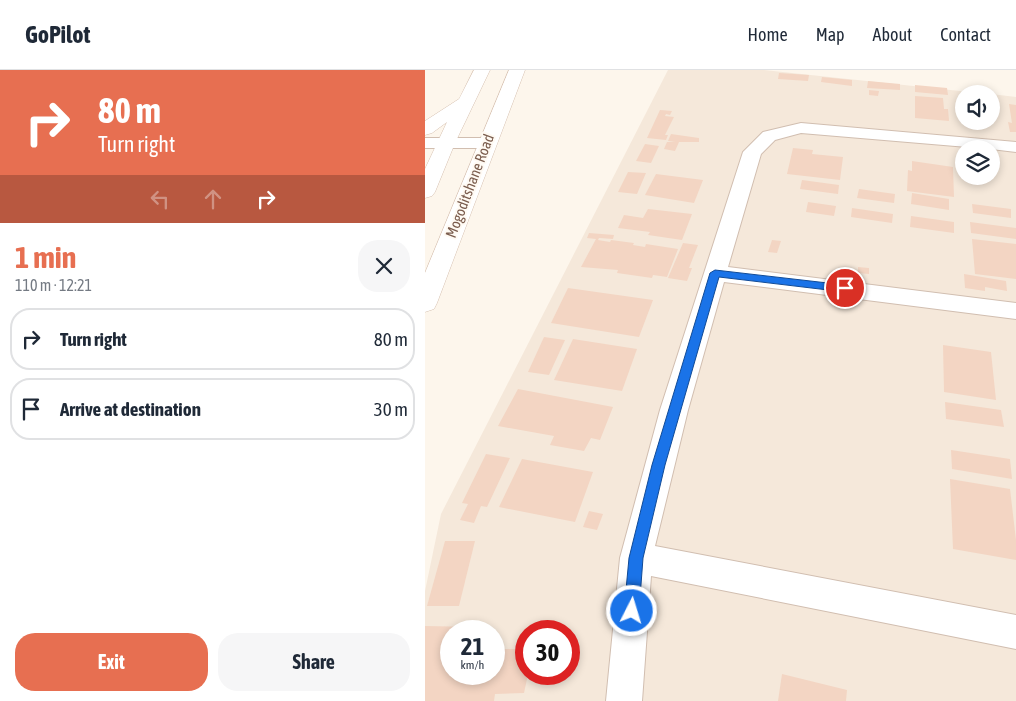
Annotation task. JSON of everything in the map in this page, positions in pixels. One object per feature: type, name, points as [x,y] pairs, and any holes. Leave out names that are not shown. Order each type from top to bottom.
[{"type":"main road","points":[[425,192],[446,143],[482,70]]},
{"type":"main road","name":"Mogoditshane Road","points":[[425,302],[517,70]]},
{"type":"main road","points":[[425,129],[467,100]]},
{"type":"street","points":[[624,701],[636,558],[658,465],[752,152],[769,136],[801,128],[1016,147]]},
{"type":"street","points":[[425,143],[487,143]]},
{"type":"street","points":[[715,273],[1016,311]]},
{"type":"street","points":[[636,558],[1016,632]]},
{"type":"shaded area","points":[[668,70],[764,70],[955,90],[955,130],[1000,130],[1000,95],[1016,97],[1016,701],[425,701],[425,591],[441,514]]},
{"type":"building","points":[[779,73],[809,75],[808,81],[778,79]]},
{"type":"building","points":[[822,77],[852,80],[852,86],[821,82]]},
{"type":"building","points":[[868,81],[900,84],[900,90],[867,88]]},
{"type":"building","points":[[915,85],[947,88],[948,95],[915,92]]},
{"type":"building","points":[[869,90],[879,91],[878,96],[869,95]]},
{"type":"building","points":[[915,96],[943,98],[944,109],[948,109],[949,121],[915,118]]},
{"type":"building","points":[[1009,104],[1016,105],[1016,132],[1010,132],[1008,122],[1012,123]]},
{"type":"building","points":[[660,110],[672,111],[670,115],[666,114],[665,116],[674,117],[665,135],[668,135],[666,140],[647,138]]},
{"type":"building","points":[[671,134],[699,138],[699,142],[679,142],[675,151],[664,149],[667,142],[675,142],[668,141]]},
{"type":"building","points":[[645,144],[659,146],[651,163],[636,161]]},
{"type":"building","points":[[793,148],[813,150],[812,154],[843,157],[840,180],[787,174]]},
{"type":"building","points":[[912,161],[953,167],[954,197],[907,191],[908,170],[912,171]]},
{"type":"building","points":[[628,172],[646,173],[637,194],[618,192]]},
{"type":"building","points":[[656,174],[703,180],[694,203],[645,195]]},
{"type":"building","points":[[802,180],[839,185],[838,194],[800,189]]},
{"type":"building","points":[[859,189],[895,194],[894,203],[857,198]]},
{"type":"building","points":[[912,193],[949,199],[949,210],[911,204]]},
{"type":"building","points":[[808,202],[836,206],[834,216],[806,212]]},
{"type":"building","points":[[972,204],[1011,209],[1011,218],[973,213]]},
{"type":"building","points":[[852,208],[893,214],[892,223],[851,217]]},
{"type":"building","points":[[648,209],[692,214],[682,240],[648,235],[650,232],[618,228],[624,215],[643,218]]},
{"type":"building","points":[[911,216],[954,222],[954,233],[910,227]]},
{"type":"building","points":[[970,222],[1016,228],[1016,239],[971,233]]},
{"type":"building","points":[[589,233],[614,235],[613,239],[599,238],[598,240],[634,243],[633,245],[645,247],[646,244],[678,249],[667,277],[653,275],[652,278],[617,273],[618,270],[581,267],[596,239],[587,238]]},
{"type":"building","points":[[972,239],[1016,244],[1016,279],[975,274]]},
{"type":"building","points":[[772,240],[781,241],[777,253],[768,252]]},
{"type":"building","points":[[683,243],[698,245],[689,268],[692,268],[687,281],[668,278]]},
{"type":"building","points":[[858,267],[869,268],[869,274],[858,273]]},
{"type":"building","points":[[964,274],[1006,281],[1007,291],[985,287],[985,291],[965,288]]},
{"type":"building","points":[[568,288],[653,300],[639,337],[551,323]]},
{"type":"building","points":[[544,337],[565,340],[549,375],[528,372]]},
{"type":"building","points":[[573,339],[637,349],[622,391],[554,380]]},
{"type":"building","points":[[943,345],[991,352],[996,400],[944,392]]},
{"type":"building","points":[[518,389],[613,407],[600,440],[591,438],[584,451],[550,445],[554,436],[498,426]]},
{"type":"building","points":[[945,402],[1001,410],[1004,427],[946,419]]},
{"type":"building","points":[[951,450],[1010,459],[1012,479],[952,469]]},
{"type":"building","points":[[486,454],[510,458],[487,507],[481,506],[474,523],[460,520],[468,504],[462,503]]},
{"type":"building","points":[[522,459],[593,472],[575,522],[499,507]]},
{"type":"building","points":[[950,479],[1010,489],[1016,540],[1016,560],[953,549]]},
{"type":"building","points":[[589,511],[603,514],[597,530],[583,527]]},
{"type":"building","points":[[445,541],[475,541],[459,606],[427,606]]},
{"type":"building","points":[[425,626],[440,626],[440,685],[505,685],[505,649],[515,649],[515,685],[526,685],[524,693],[495,694],[494,701],[425,701]]},
{"type":"building","points":[[782,674],[847,690],[846,701],[778,701]]},
{"type":"route","points":[[632,611],[636,558],[658,465],[715,273],[845,288]]}]
